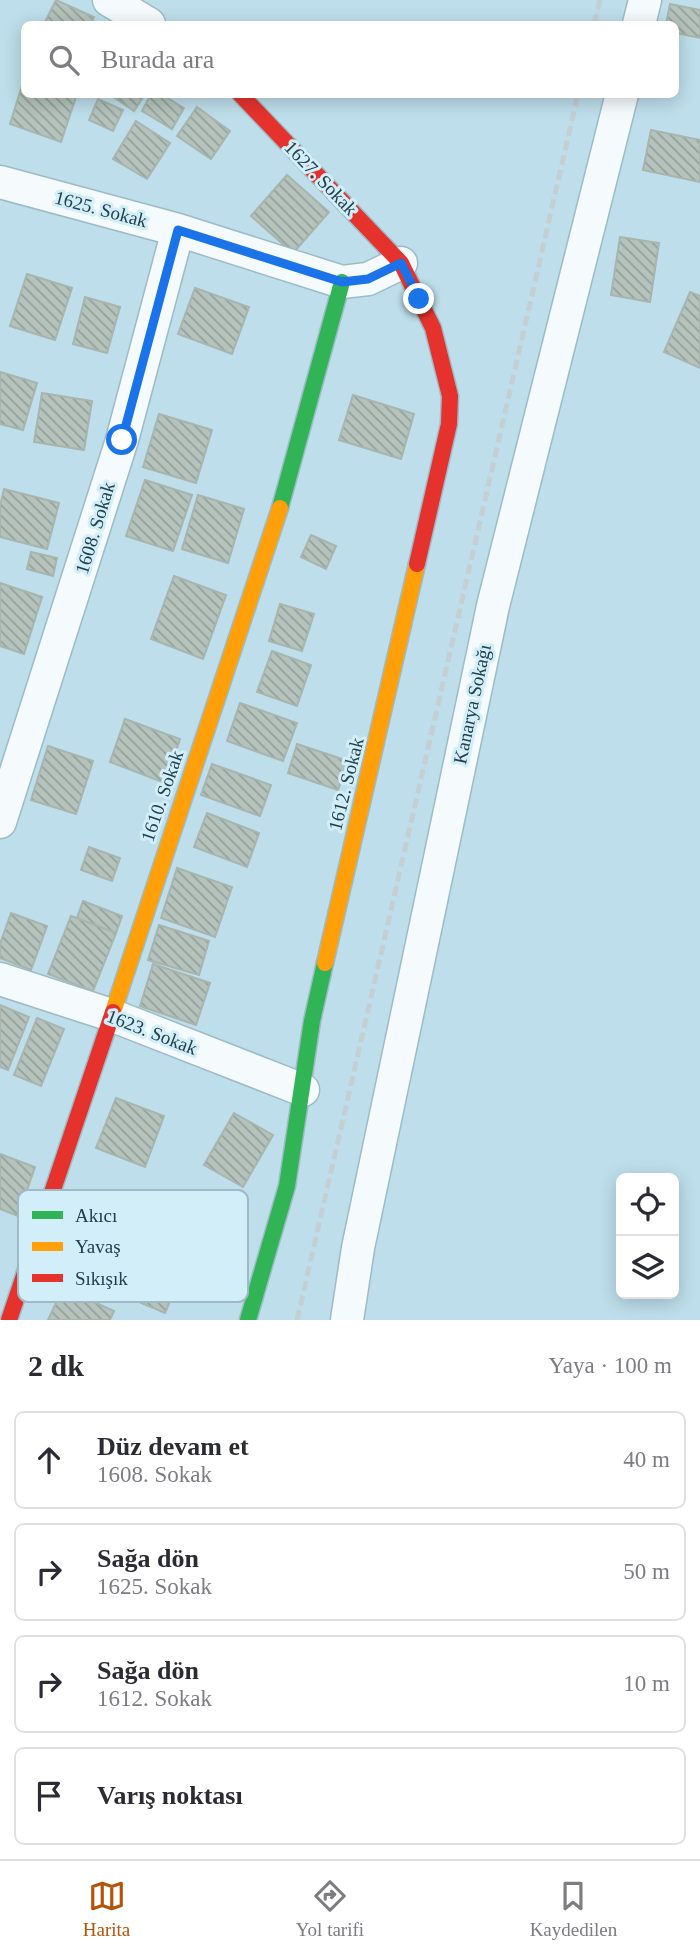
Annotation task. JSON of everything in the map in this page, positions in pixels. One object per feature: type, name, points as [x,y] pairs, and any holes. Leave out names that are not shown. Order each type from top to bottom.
[{"type":"street","points":[[109,0],[144,21]]},
{"type":"street","points":[[640,21],[645,0]]},
{"type":"street","name":"1627. Sokak","points":[[244,98],[401,263]]},
{"type":"street","name":"Kanarya Sokağı","points":[[347,1320],[358,1248],[493,606],[621,98]]},
{"type":"street","name":"1625. Sokak","points":[[2,192],[178,230],[342,282],[368,279],[401,263]]},
{"type":"street","name":"1608. Sokak","points":[[0,822],[122,440],[178,230]]},
{"type":"street","name":"1612. Sokak","points":[[248,1320],[288,1186],[322,974],[449,424],[450,396],[437,340],[401,263]]},
{"type":"street","name":"1610. Sokak","points":[[52,1190],[271,541],[342,282]]},
{"type":"street","name":"1623. Sokak","points":[[0,979],[111,1015],[303,1090]]},
{"type":"street","name":"1610. Sokak","points":[[9,1320],[18,1293]]},
{"type":"building","points":[[56,0],[94,17],[92,21],[46,21]]},
{"type":"building","points":[[670,4],[700,10],[700,38],[679,34],[679,21],[667,21]]},
{"type":"building","points":[[21,89],[21,98],[76,98],[61,142],[10,124]]},
{"type":"building","points":[[115,98],[142,98],[134,111]]},
{"type":"building","points":[[149,98],[168,98],[184,108],[172,129],[142,111]]},
{"type":"building","points":[[98,99],[123,110],[113,131],[89,120]]},
{"type":"building","points":[[197,107],[230,131],[211,159],[177,136]]},
{"type":"building","points":[[136,121],[170,143],[147,179],[113,159]]},
{"type":"building","points":[[651,130],[700,140],[700,182],[643,170]]},
{"type":"building","points":[[287,175],[329,212],[293,253],[251,216]]},
{"type":"building","points":[[620,237],[659,243],[650,302],[611,295]]},
{"type":"building","points":[[27,274],[72,288],[55,340],[10,326]]},
{"type":"building","points":[[195,288],[249,307],[232,354],[178,334]]},
{"type":"building","points":[[690,292],[700,296],[700,368],[664,352]]},
{"type":"building","points":[[85,297],[120,307],[107,353],[73,344]]},
{"type":"building","points":[[0,372],[37,383],[23,430],[0,424]]},
{"type":"building","points":[[42,393],[92,401],[84,450],[34,442]]},
{"type":"building","points":[[353,395],[414,414],[401,459],[339,440]]},
{"type":"building","points":[[159,414],[212,430],[196,483],[143,467]]},
{"type":"building","points":[[145,480],[192,495],[173,551],[126,536]]},
{"type":"building","points":[[4,489],[59,503],[47,549],[0,537],[0,506]]},
{"type":"building","points":[[198,495],[244,509],[228,563],[182,549]]},
{"type":"building","points":[[311,535],[336,546],[326,569],[301,557]]},
{"type":"building","points":[[31,552],[57,558],[53,576],[27,569]]},
{"type":"building","points":[[174,576],[226,595],[203,659],[151,639]]},
{"type":"building","points":[[0,583],[42,597],[24,654],[0,646]]},
{"type":"building","points":[[280,604],[314,614],[302,651],[269,641]]},
{"type":"building","points":[[272,651],[311,665],[297,706],[257,692]]},
{"type":"building","points":[[240,703],[297,723],[283,761],[227,741]]},
{"type":"building","points":[[125,719],[180,739],[165,783],[110,762]]},
{"type":"building","points":[[297,744],[348,761],[338,790],[288,773]]},
{"type":"building","points":[[48,746],[93,761],[76,814],[31,800]]},
{"type":"building","points":[[212,764],[271,785],[260,816],[201,795]]},
{"type":"building","points":[[207,813],[259,833],[247,867],[194,847]]},
{"type":"building","points":[[89,847],[120,858],[112,881],[81,870]]},
{"type":"building","points":[[177,868],[232,887],[215,937],[161,918]]},
{"type":"building","points":[[83,901],[122,916],[116,933],[77,918]]},
{"type":"building","points":[[11,913],[47,926],[31,970],[0,958],[0,944]]},
{"type":"building","points":[[71,916],[116,933],[93,991],[48,974]]},
{"type":"building","points":[[159,925],[209,941],[199,975],[148,960]]},
{"type":"building","points":[[153,964],[210,983],[196,1025],[140,1006]]},
{"type":"building","points":[[0,1005],[29,1017],[8,1070],[0,1067]]},
{"type":"building","points":[[37,1018],[64,1029],[41,1086],[14,1075]]},
{"type":"building","points":[[116,1098],[164,1116],[145,1167],[96,1148]]},
{"type":"building","points":[[234,1113],[273,1135],[243,1187],[204,1165]]},
{"type":"building","points":[[0,1154],[35,1167],[27,1190],[18,1190],[18,1216],[0,1209]]},
{"type":"building","points":[[56,1302],[94,1302],[114,1311],[110,1320],[48,1320]]},
{"type":"building","points":[[139,1302],[170,1302],[165,1313]]},
{"type":"railway","points":[[595,21],[600,0]]},
{"type":"railway","points":[[297,1320],[577,98]]},
{"type":"traffic: fast","points":[[280,508],[342,282]]},
{"type":"traffic: fast","points":[[248,1320],[287,1186],[312,1021],[325,963]]},
{"type":"traffic: slow","points":[[113,1012],[280,508]]},
{"type":"traffic: slow","points":[[325,963],[417,564]]},
{"type":"traffic: jam","points":[[244,98],[401,263],[433,328],[450,396],[449,424],[417,564]]},
{"type":"traffic: jam","points":[[53,1190],[113,1012]]},
{"type":"traffic: jam","points":[[9,1320],[18,1293]]},
{"type":"route","points":[[122,440],[178,230],[342,282],[368,279],[401,263],[419,299]]}]
